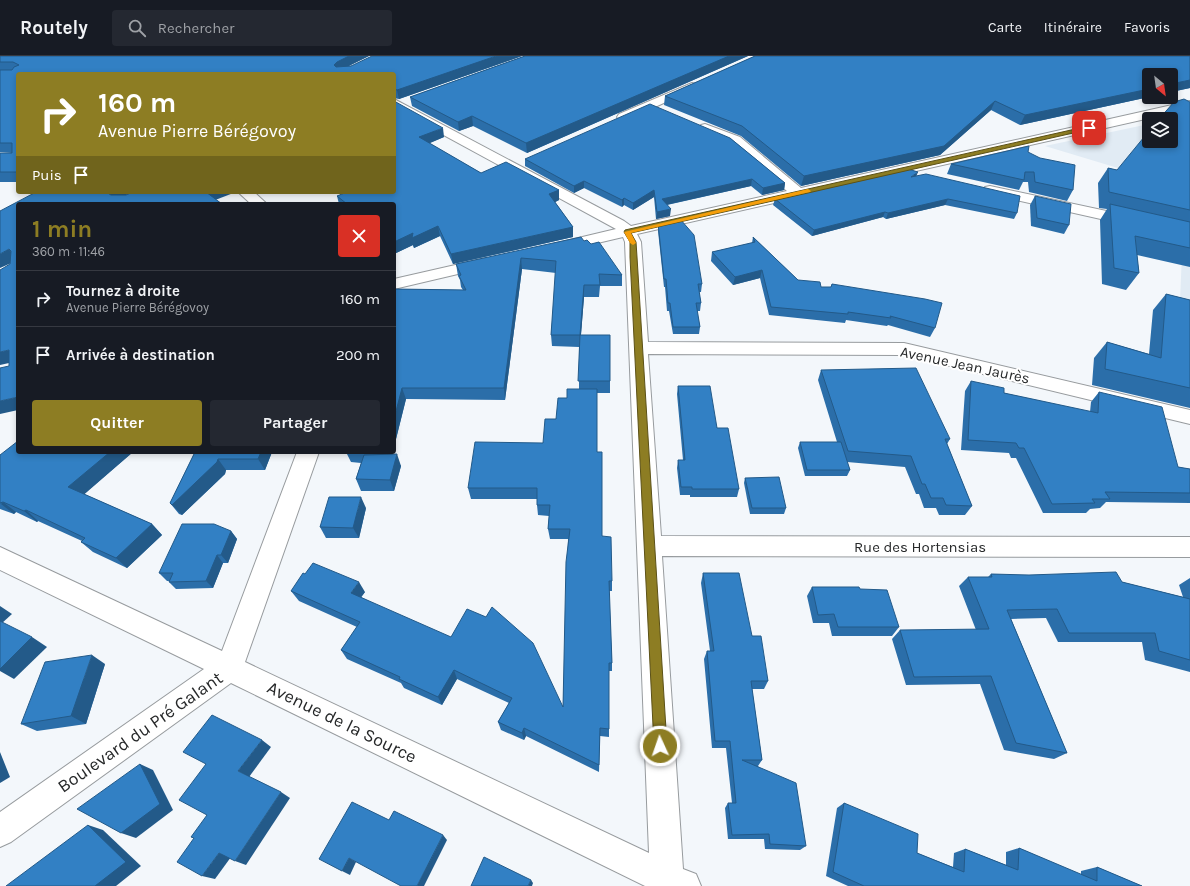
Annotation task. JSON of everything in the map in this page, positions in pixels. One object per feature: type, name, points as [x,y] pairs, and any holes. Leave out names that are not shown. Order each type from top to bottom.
[{"type":"street","points":[[614,121],[705,81]]},
{"type":"street","points":[[396,104],[413,100]]},
{"type":"street","points":[[396,104],[619,224],[628,232],[633,242],[671,884]]},
{"type":"street","points":[[650,105],[664,111]]},
{"type":"street","points":[[547,250],[1190,105]]},
{"type":"street","points":[[692,122],[735,140],[798,193]]},
{"type":"street","points":[[1018,130],[1027,141]]},
{"type":"street","points":[[512,166],[528,159]]},
{"type":"street","points":[[907,169],[931,177]]},
{"type":"street","points":[[980,188],[1190,234]]},
{"type":"street","points":[[248,194],[258,202]]},
{"type":"street","points":[[396,284],[501,260]]},
{"type":"street","name":"Avenue Jean Jaurès","points":[[640,348],[904,349],[1190,417]]},
{"type":"street","name":"Boulevard du Pré Galant","points":[[0,831],[229,668],[307,454]]},
{"type":"street","name":"Rue des Hortensias","points":[[650,546],[1190,547]]},
{"type":"street","name":"Avenue de la Source","points":[[0,558],[671,884]]},
{"type":"shaded area","points":[[1142,125],[1142,148],[1173,148],[1184,188],[1045,146]]},
{"type":"shaded area","points":[[1182,254],[1190,256],[1190,408],[1176,395]]},
{"type":"building","points":[[0,56],[349,56],[337,62],[334,65],[336,67],[351,66],[372,56],[496,56],[397,90],[396,72],[16,72],[16,172],[0,172],[0,153],[12,153],[12,143],[0,143],[0,70],[12,70],[14,67],[19,65],[13,62],[0,62]]},
{"type":"building","points":[[525,56],[729,56],[526,143],[472,116],[458,122],[410,97]]},
{"type":"building","points":[[755,56],[1190,56],[1190,80],[1178,83],[1178,68],[1142,68],[1142,90],[1025,115],[995,101],[944,146],[804,176],[742,126],[665,96]]},
{"type":"building","points":[[1184,99],[1190,102],[1190,210],[1109,192],[1108,168],[1117,170],[1142,140],[1142,148],[1178,148],[1178,112],[1165,112],[1172,104],[1178,104],[1178,101]]},
{"type":"building","points":[[396,102],[443,128],[419,137],[481,173],[506,162],[559,190],[549,194],[573,227],[451,254],[438,226],[412,238],[413,233],[396,241],[396,202],[344,202],[337,196],[342,194],[396,194]]},
{"type":"building","points":[[650,104],[730,138],[785,183],[763,188],[752,179],[662,199],[671,209],[657,212],[654,190],[633,203],[624,198],[622,200],[584,181],[574,186],[525,159]]},
{"type":"building","points":[[1029,146],[1028,152],[1040,158],[1075,165],[1073,190],[1035,182],[1034,172],[1025,172],[1024,180],[951,164]]},
{"type":"building","points":[[908,169],[918,172],[911,177],[926,174],[1020,196],[1017,213],[948,199],[888,213],[885,212],[814,230],[775,199]]},
{"type":"building","points":[[32,194],[209,194],[219,202],[17,202]]},
{"type":"building","points":[[1035,196],[1071,204],[1069,225],[1037,218]]},
{"type":"building","points":[[16,203],[16,397],[0,401],[0,368],[9,366],[9,350],[0,352],[0,270],[10,264],[11,251],[9,249],[0,254],[0,211]]},
{"type":"building","points":[[1110,204],[1190,222],[1190,248],[1135,236],[1139,273],[1114,268]]},
{"type":"building","points":[[680,219],[694,235],[702,284],[698,284],[701,303],[696,303],[700,327],[673,327],[670,303],[668,303],[658,223]]},
{"type":"building","points":[[581,237],[584,241],[587,240],[591,244],[599,242],[622,275],[599,274],[600,285],[584,285],[580,335],[551,335],[556,261],[521,258],[504,388],[402,388],[396,411],[396,289],[466,290],[459,276],[461,275],[456,264]]},
{"type":"building","points":[[753,237],[798,280],[820,282],[821,287],[831,287],[832,284],[942,303],[935,328],[890,316],[891,318],[848,312],[848,314],[771,307],[762,270],[735,277],[712,252],[755,242]]},
{"type":"building","points":[[1166,294],[1190,300],[1190,388],[1105,369],[1107,342],[1161,358]]},
{"type":"building","points":[[580,335],[610,335],[610,381],[578,381]]},
{"type":"building","points":[[916,368],[950,439],[945,439],[972,506],[946,505],[943,498],[931,498],[925,484],[922,484],[911,456],[848,451],[821,370]]},
{"type":"building","points":[[971,381],[1004,388],[1004,393],[1098,413],[1099,392],[1162,407],[1178,467],[1190,469],[1190,493],[1105,492],[1110,499],[1092,499],[1095,503],[1052,504],[1024,448],[1019,448],[1016,443],[968,440]]},
{"type":"building","points":[[678,386],[710,386],[717,428],[728,428],[739,489],[692,489],[692,487],[681,487],[678,460],[685,460]]},
{"type":"building","points":[[567,389],[597,389],[597,452],[602,452],[602,536],[611,537],[612,581],[609,581],[612,663],[609,663],[609,729],[600,728],[599,765],[524,728],[522,733],[498,722],[512,698],[454,670],[438,697],[399,679],[400,677],[341,650],[360,622],[291,591],[303,573],[305,574],[313,563],[359,582],[351,593],[451,637],[467,609],[486,617],[492,607],[533,643],[563,707],[566,562],[570,529],[548,529],[550,505],[537,505],[537,488],[468,488],[475,442],[543,443],[545,419],[556,419],[558,398],[567,398]]},
{"type":"building","points":[[800,442],[841,442],[850,470],[807,470]]},
{"type":"building","points":[[16,443],[16,454],[108,454],[68,487],[152,524],[116,558],[81,542],[85,538],[26,510],[24,511],[3,502],[0,503],[0,455]]},
{"type":"building","points":[[194,454],[260,454],[258,459],[218,459],[217,462],[172,505],[170,503]]},
{"type":"building","points":[[397,454],[390,480],[356,479],[364,455]]},
{"type":"building","points":[[779,477],[786,508],[752,508],[745,478]]},
{"type":"building","points":[[329,497],[361,497],[353,528],[320,527]]},
{"type":"building","points":[[182,524],[214,524],[231,531],[221,555],[217,555],[206,581],[169,582],[173,573],[159,573]]},
{"type":"building","points":[[1116,572],[1122,582],[1190,599],[1190,660],[1159,651],[1155,633],[1069,633],[1057,609],[1007,610],[1067,753],[1016,743],[991,676],[914,677],[900,630],[989,629],[968,577],[992,577],[991,574],[1029,575]]},
{"type":"building","points":[[703,573],[739,573],[752,636],[761,636],[768,681],[751,681],[762,760],[742,760],[796,783],[806,846],[770,844],[769,834],[732,835],[728,803],[736,803],[730,741],[715,741],[707,651],[714,651]]},
{"type":"building","points":[[812,587],[859,587],[860,589],[887,590],[899,627],[838,627],[834,614],[818,615]]},
{"type":"building","points":[[0,621],[32,637],[0,669]]},
{"type":"building","points":[[92,655],[71,716],[21,724],[45,662]]},
{"type":"building","points":[[212,715],[262,740],[238,771],[281,792],[235,861],[219,853],[202,876],[177,862],[194,838],[191,837],[207,815],[179,800],[206,764],[183,752]]},
{"type":"building","points":[[140,764],[160,804],[121,833],[77,809]]},
{"type":"building","points":[[352,802],[389,820],[394,811],[443,835],[417,886],[401,886],[349,858],[342,871],[319,859]]},
{"type":"building","points":[[844,803],[918,834],[917,853],[964,872],[965,849],[1018,870],[1019,848],[1097,881],[1097,867],[1142,886],[864,886],[833,872]]},
{"type":"building","points":[[88,825],[126,862],[95,886],[6,886]]},
{"type":"building","points":[[484,857],[531,880],[528,886],[471,886]]},
{"type":"slow traffic","points":[[633,243],[628,232],[808,191]]},
{"type":"route","points":[[660,746],[640,348],[633,242],[628,232],[1089,128]]}]
